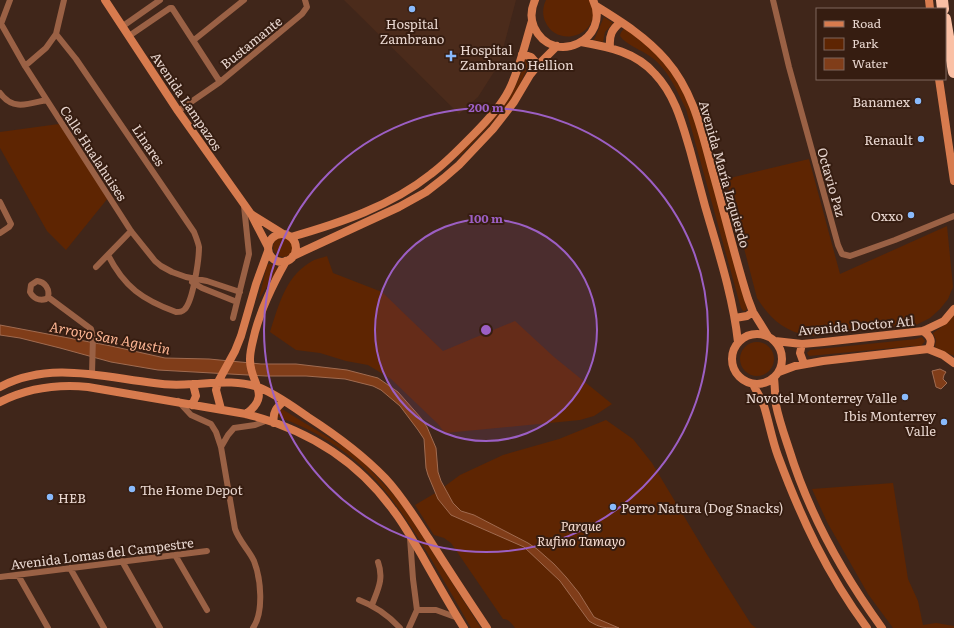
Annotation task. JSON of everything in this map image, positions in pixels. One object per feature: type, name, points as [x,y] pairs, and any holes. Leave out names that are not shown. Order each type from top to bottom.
[{"type":"highway","points":[[946,25],[954,72]]},
{"type":"street","name":"Calle Hualahuises","points":[[10,0],[0,23],[46,100],[131,231],[161,266],[237,302]]},
{"type":"street","name":"Avenida Lampazos","points":[[105,0],[178,111],[251,214],[268,249]]},
{"type":"street","points":[[122,26],[160,0]]},
{"type":"street","points":[[194,40],[243,0]]},
{"type":"street","name":"Bustamante","points":[[178,111],[220,82],[302,14],[307,6],[305,0]]},
{"type":"street","points":[[291,237],[320,229],[398,196],[431,174],[459,149],[501,103],[509,91],[532,21],[532,12],[535,0]]},
{"type":"street","name":"Octavio Paz","points":[[773,0],[789,67],[838,245],[842,254],[850,256],[865,251],[954,216]]},
{"type":"street","points":[[25,66],[46,48],[56,34],[65,1]]},
{"type":"street","points":[[532,21],[536,32],[550,45],[565,47],[582,42],[592,31],[597,17],[595,3]]},
{"type":"street","name":"Avenida María Izquierdo","points":[[595,3],[645,38],[666,60],[681,82],[700,125],[753,312],[771,339]]},
{"type":"street","name":"Bustamante","points":[[129,36],[172,8],[220,82]]},
{"type":"street","points":[[610,47],[610,35],[621,22]]},
{"type":"street","name":"Linares","points":[[56,34],[76,59],[194,232],[198,246],[195,281],[186,307],[181,312],[176,312],[132,289],[120,275],[108,254]]},
{"type":"street","name":"Avenida María Izquierdo","points":[[582,42],[610,47],[630,54],[647,66],[670,94],[677,109],[689,148],[735,318],[738,342]]},
{"type":"street","points":[[246,414],[252,410],[258,402],[260,396],[250,364],[252,342],[262,306],[286,261],[293,256],[404,204],[426,192],[444,178],[460,165],[493,130],[514,102],[538,65],[557,46]]},
{"type":"street","points":[[522,54],[531,57],[538,65]]},
{"type":"street","points":[[939,80],[954,181]]},
{"type":"street","points":[[0,93],[6,101],[17,105],[26,105],[46,100]]},
{"type":"street","points":[[0,202],[2,209],[11,224],[0,233]]},
{"type":"street","points":[[233,318],[248,254],[244,204]]},
{"type":"street","name":"Avenida Lampazos","points":[[251,214],[283,234]]},
{"type":"street","points":[[96,267],[131,231]]},
{"type":"street","points":[[221,409],[216,390],[218,382],[235,351],[241,336],[256,284],[272,238],[278,234],[291,237],[295,243],[296,250],[293,256]]},
{"type":"street","points":[[268,249],[272,257],[276,260],[280,262],[286,261]]},
{"type":"street","name":"Calle Hualahuises","points":[[195,281],[240,292]]},
{"type":"street","points":[[48,297],[88,326],[91,330],[93,337],[92,374]]},
{"type":"street","name":"Avenida Doctor Atl","points":[[771,339],[802,344],[923,331],[944,321],[954,309]]},
{"type":"street","points":[[735,318],[747,316],[753,312]]},
{"type":"street","points":[[923,331],[931,342],[928,349]]},
{"type":"street","points":[[882,628],[857,593],[836,557],[822,532],[802,487],[778,411],[777,375],[782,361],[781,350],[771,339],[757,334],[747,336],[738,342],[733,352],[732,362],[735,372],[743,380],[753,384],[764,384],[777,375],[795,366],[804,364],[928,349],[943,355],[954,363]]},
{"type":"street","points":[[802,344],[800,352],[804,364]]},
{"type":"street","points":[[0,387],[39,374],[72,372],[154,383],[192,384],[218,382],[238,383],[258,387],[284,401],[355,450],[386,479],[400,495],[486,628]]},
{"type":"street","points":[[192,384],[196,396],[192,405]]},
{"type":"street","points":[[753,384],[763,404],[777,454],[805,524],[830,574],[867,628]]},
{"type":"street","points":[[0,402],[27,390],[65,385],[105,389],[246,414],[271,421],[314,439],[352,466],[394,510],[464,628]]},
{"type":"street","points":[[271,421],[274,413],[284,401]]},
{"type":"street","points":[[178,402],[191,415],[211,424],[216,432],[221,446],[235,529],[240,541],[254,561],[259,580],[259,615],[253,628]]},
{"type":"street","points":[[221,446],[234,428],[271,421]]},
{"type":"street","points":[[409,628],[418,610],[413,579],[410,536]]},
{"type":"street","name":"Avenida Lomas del Campestre","points":[[0,577],[18,576],[122,561],[207,551]]},
{"type":"street","points":[[175,555],[207,610]]},
{"type":"street","points":[[122,561],[160,628]]},
{"type":"street","points":[[372,605],[381,581],[381,570],[378,562]]},
{"type":"street","points":[[70,568],[104,628]]},
{"type":"street","points":[[18,576],[48,628]]},
{"type":"street","points":[[359,600],[372,605],[389,617],[400,628]]},
{"type":"street","points":[[418,610],[436,610],[458,618]]},
{"type":"shaded area","name":"Hospital Zambrano Hellion","points":[[344,0],[516,0],[499,64],[478,97],[459,114]]},
{"type":"green space","points":[[546,0],[590,0],[593,9],[593,19],[589,26],[575,36],[558,34],[550,29],[543,16]]},
{"type":"green space","points":[[604,17],[613,23],[605,32],[603,42],[594,40]]},
{"type":"green space","points":[[628,27],[643,39],[678,80],[695,119],[747,309],[745,311],[741,308],[686,109],[672,81],[657,62],[626,42],[620,36],[622,30]]},
{"type":"green space","points":[[526,58],[530,64],[511,101],[457,159],[503,107],[514,89]]},
{"type":"green space","points":[[59,124],[108,198],[66,250],[47,231],[0,148],[0,132]]},
{"type":"green space","points":[[809,159],[840,274],[947,226],[953,287],[948,299],[930,318],[916,325],[809,336],[792,331],[778,323],[767,312],[757,298],[726,179]]},
{"type":"green space","points":[[283,237],[290,240],[293,247],[290,254],[283,257],[276,254],[273,247],[276,240]]},
{"type":"green space","points":[[327,256],[333,273],[382,292],[443,351],[515,321],[554,357],[612,404],[594,416],[580,420],[445,433],[438,424],[391,379],[368,365],[346,361],[320,353],[296,350],[270,332],[284,294],[294,277],[301,269],[311,262]]},
{"type":"green space","points":[[274,264],[277,271],[259,299],[267,265]]},
{"type":"green space","points":[[954,313],[954,356],[935,347],[936,340],[933,333],[945,324]]},
{"type":"green space","points":[[922,337],[925,341],[921,346],[809,356],[807,353],[810,350],[916,339]]},
{"type":"green space","points":[[754,342],[760,342],[764,343],[771,349],[774,359],[773,366],[767,373],[760,376],[754,376],[750,375],[743,369],[740,362],[740,356],[741,352],[747,345]]},
{"type":"green space","points":[[282,409],[347,449],[362,461],[393,494],[405,509],[481,628],[471,628],[419,539],[397,506],[379,483],[362,466],[328,441],[304,427],[278,417],[279,411]]},
{"type":"green space","name":"Parque Rufino Tamayo","points":[[606,420],[633,439],[652,463],[706,553],[751,624],[756,628],[515,628],[511,623],[503,619],[451,543],[444,538],[434,535],[415,505],[437,492],[460,475],[503,455],[559,439]]},
{"type":"green space","points":[[893,483],[908,579],[918,601],[923,625],[936,623],[954,626],[954,628],[893,628],[868,594],[827,522],[812,489]]},
{"type":"water","points":[[0,325],[165,358],[209,359],[261,364],[296,364],[347,370],[378,378],[398,392],[427,427],[436,448],[438,472],[441,481],[453,503],[461,511],[474,515],[537,549],[566,577],[579,593],[594,617],[619,628],[603,627],[589,621],[560,581],[524,547],[451,515],[438,499],[428,475],[426,468],[424,439],[400,406],[381,390],[373,386],[345,379],[306,376],[266,376],[158,370],[111,362],[20,338],[0,335]]},
{"type":"water","points":[[940,369],[946,372],[943,379],[947,383],[941,389],[936,387],[932,371]]},
{"type":"place","name":"Hospital Zambrano","points":[[412,9]]},
{"type":"place","name":"Hospital Zambrano Hellion","points":[[451,56]]},
{"type":"place","name":"Banamex","points":[[918,101]]},
{"type":"place","name":"Renault","points":[[921,139]]},
{"type":"place","name":"Oxxo","points":[[911,215]]},
{"type":"place","name":"Novotel Monterrey Valle","points":[[905,397]]},
{"type":"place","name":"Ibis Monterrey Valle","points":[[944,422]]},
{"type":"place","name":"The Home Depot","points":[[132,489]]},
{"type":"place","name":"HEB","points":[[50,497]]},
{"type":"place","name":"Perro Natura (Dog Snacks)","points":[[613,507]]},
{"type":"water label","name":"Arroyo San Agustin","points":[[110,337]]}]
